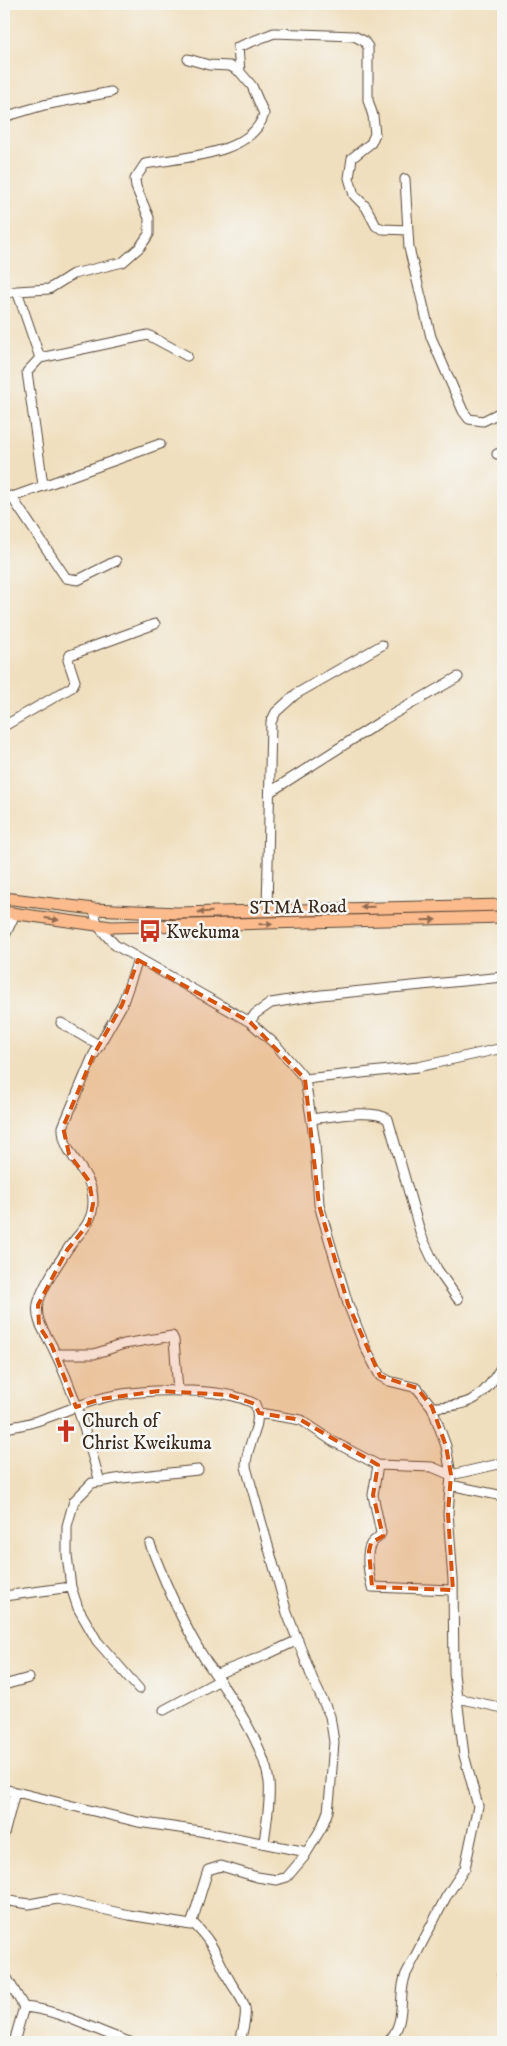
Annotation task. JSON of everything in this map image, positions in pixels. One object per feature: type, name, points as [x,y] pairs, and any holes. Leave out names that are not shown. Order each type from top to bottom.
[{"type":"main road","name":"STMA Road","points":[[4,898],[94,909],[177,913],[503,905]]},
{"type":"main road","name":"STMA Road","points":[[10,914],[111,927],[503,917]]},
{"type":"street","points":[[240,72],[238,47],[274,33],[354,36],[364,40],[368,46],[368,100],[373,116],[375,134],[371,143],[352,158],[349,178],[354,195],[366,207],[376,226],[382,229],[408,230]]},
{"type":"street","points":[[4,294],[17,291],[48,289],[73,274],[120,264],[140,247],[149,234],[149,218],[136,187],[135,179],[145,164],[228,149],[257,130],[264,114],[252,86],[240,72],[230,66],[209,65],[188,59]]},
{"type":"street","points":[[4,117],[44,105],[111,92]]},
{"type":"street","points":[[405,178],[409,248],[431,337],[468,419],[483,421],[503,411]]},
{"type":"street","points":[[17,291],[40,358]]},
{"type":"street","points":[[43,485],[38,438],[27,372],[40,358],[148,335],[186,356]]},
{"type":"street","points":[[116,561],[78,580],[66,578],[8,498],[160,444]]},
{"type":"street","points":[[4,726],[72,687],[76,680],[68,660],[70,655],[155,624]]},
{"type":"street","points":[[267,910],[271,722],[276,712],[296,694],[382,645]]},
{"type":"street","points":[[270,792],[383,720],[458,677]]},
{"type":"street","points":[[94,909],[97,926],[115,945],[138,960],[250,1022],[276,1045],[305,1079],[311,1119],[319,1205],[348,1304],[365,1347],[380,1376],[389,1381],[418,1388],[432,1407],[446,1446],[451,1475],[448,1513],[453,1590],[454,1674],[464,1755],[478,1806],[470,1855],[465,1868],[446,1898],[402,1983],[403,2008],[388,2042]]},
{"type":"street","points":[[4,938],[10,914]]},
{"type":"street","points":[[100,1482],[76,1407],[56,1354],[40,1326],[38,1304],[67,1250],[89,1223],[93,1204],[90,1181],[69,1154],[63,1134],[63,1127],[93,1056],[122,1005],[138,960]]},
{"type":"street","points":[[250,1022],[255,1014],[271,1003],[321,995],[503,977]]},
{"type":"street","points":[[61,1023],[100,1046]]},
{"type":"street","points":[[305,1079],[418,1066],[503,1048]]},
{"type":"street","points":[[311,1119],[379,1114],[388,1119],[421,1235],[437,1269],[458,1299]]},
{"type":"street","points":[[56,1354],[94,1354],[124,1344],[172,1336],[174,1340],[178,1391]]},
{"type":"street","points":[[432,1407],[453,1408],[475,1399],[491,1384],[503,1364]]},
{"type":"street","points":[[4,1428],[41,1422],[101,1399],[133,1394],[178,1391],[222,1394],[247,1399],[255,1404],[259,1413],[259,1420],[246,1457],[246,1467],[273,1568],[313,1680],[330,1716],[334,1742],[328,1811],[307,1852],[287,1877],[277,1880],[222,1866],[208,1870],[192,1922],[188,1925],[57,1899],[29,1904],[9,1901],[4,1904]]},
{"type":"street","points":[[259,1413],[301,1420],[334,1442],[378,1465],[432,1467],[451,1475],[503,1463]]},
{"type":"street","points":[[378,1465],[373,1495],[382,1533],[380,1538],[371,1543],[369,1551],[372,1587],[453,1590]]},
{"type":"street","points":[[139,1689],[97,1641],[78,1608],[70,1587],[67,1526],[74,1501],[92,1483],[198,1470]]},
{"type":"street","points":[[450,1485],[503,1496]]},
{"type":"street","points":[[150,1544],[165,1583],[206,1661],[218,1677],[250,1732],[265,1768],[269,1783],[264,1843]]},
{"type":"street","points":[[4,1596],[70,1587]]},
{"type":"street","points":[[164,1710],[218,1677],[298,1640]]},
{"type":"street","points":[[4,1685],[29,1678]]},
{"type":"street","points":[[457,1698],[503,1708]]},
{"type":"street","points":[[4,1789],[138,1822],[307,1852]]},
{"type":"street","points":[[4,1834],[15,1792]]},
{"type":"street","points":[[192,1922],[208,1937],[244,2003],[245,2010],[240,2042]]},
{"type":"street","points":[[4,1973],[7,1985],[24,2006],[49,2010],[104,2038],[130,2042]]},
{"type":"street","points":[[14,2042],[24,2006]]},
{"type":"highlighted area","points":[[138,960],[250,1022],[305,1079],[319,1205],[348,1304],[380,1376],[417,1388],[432,1407],[446,1446],[451,1475],[448,1513],[453,1590],[372,1587],[369,1551],[371,1543],[383,1536],[373,1495],[378,1465],[301,1420],[259,1413],[255,1404],[229,1395],[159,1391],[101,1399],[76,1407],[52,1346],[39,1326],[38,1305],[43,1292],[67,1250],[89,1223],[93,1204],[89,1181],[69,1154],[63,1127],[93,1056],[122,1005]]},
{"type":"railway","points":[[4,5],[10,4]]},
{"type":"place","name":"Kwekuma","points":[[150,931]]},
{"type":"place","name":"Church of Christ Kweikuma","points":[[66,1431]]}]
